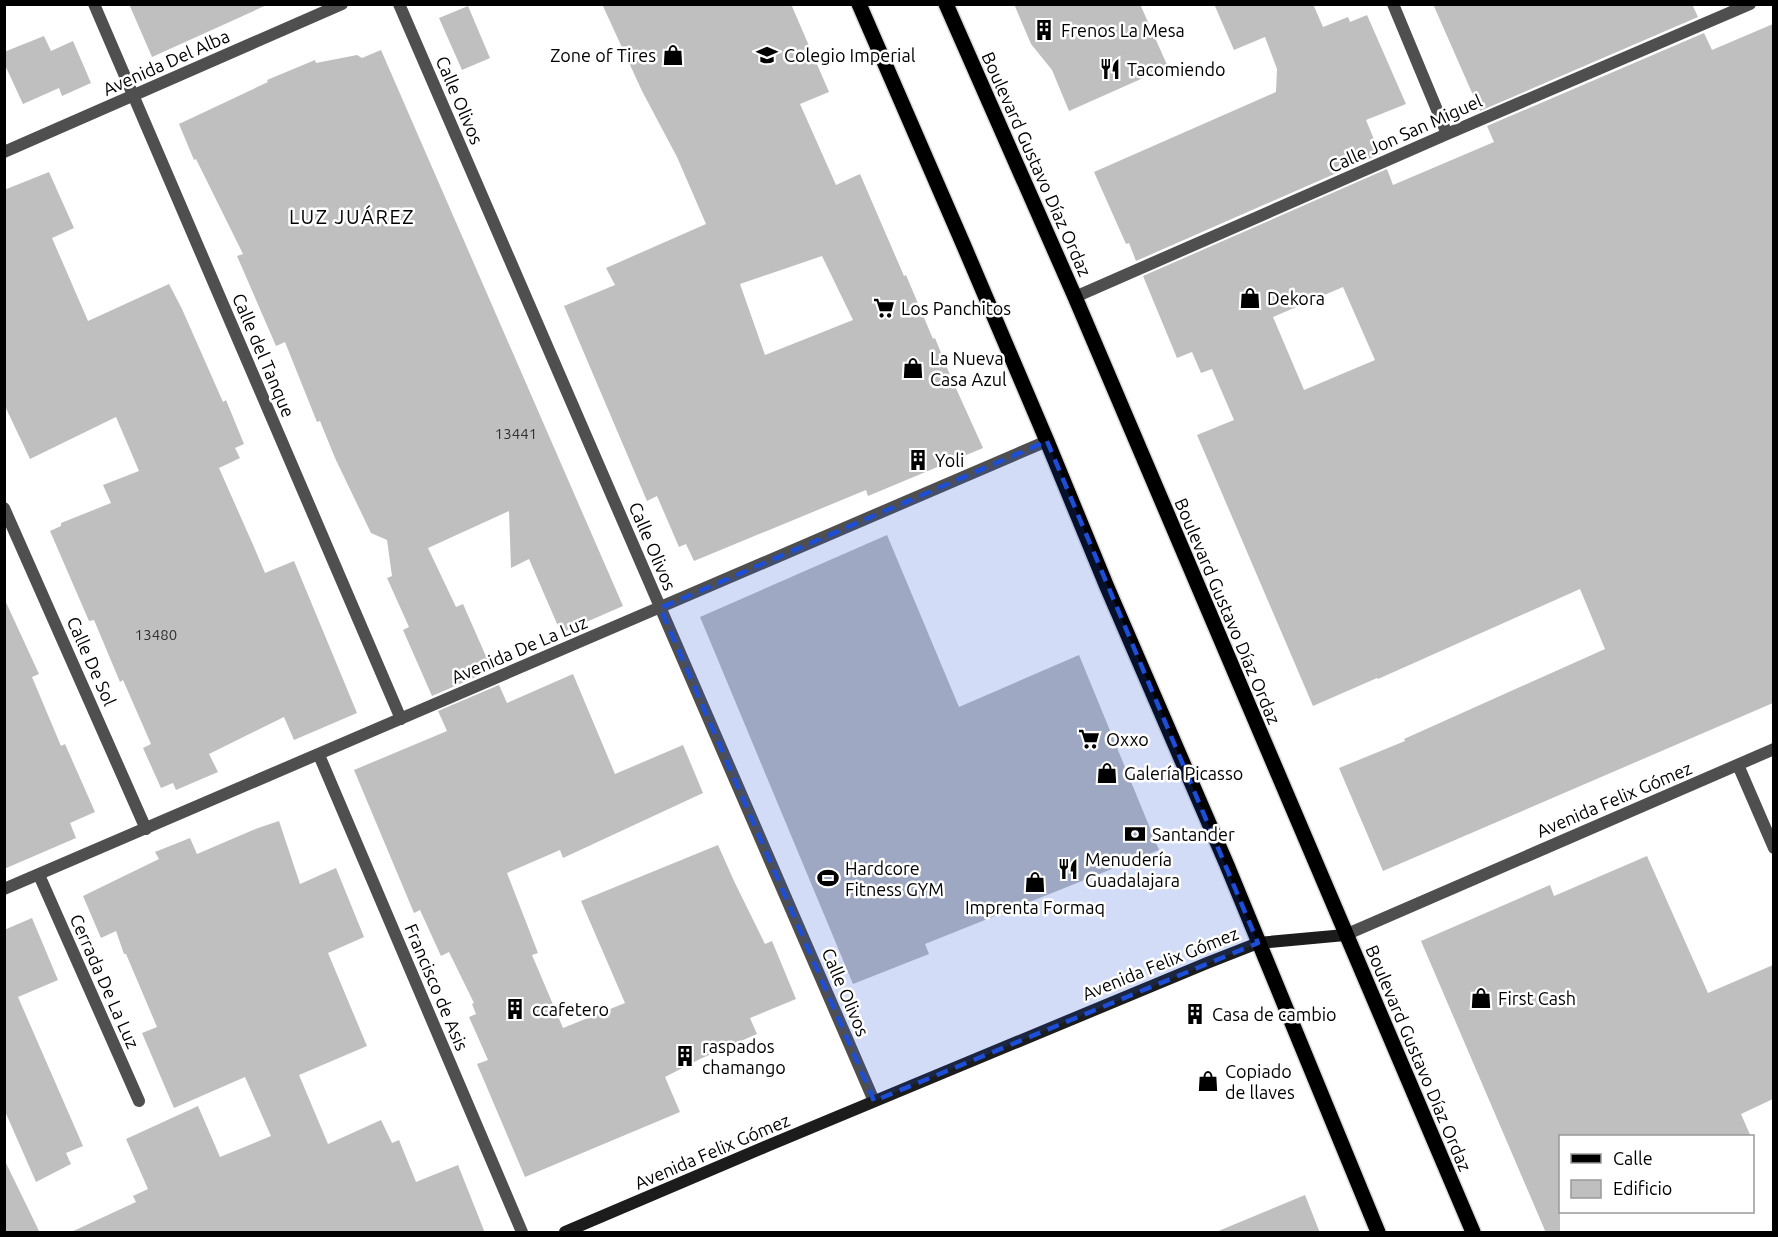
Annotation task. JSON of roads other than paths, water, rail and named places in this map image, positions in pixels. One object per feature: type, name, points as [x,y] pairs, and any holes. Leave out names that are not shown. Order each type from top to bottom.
[{"type":"main road","points":[[859,4],[1227,866],[1378,1233]]},
{"type":"main road","name":"Boulevard Gustavo Díaz Ordaz","points":[[946,4],[1075,297],[1473,1233]]},
{"type":"main road","name":"Avenida Felix Gómez","points":[[566,1233],[874,1101],[1258,943],[1346,935]]},
{"type":"street","name":"Calle del Tanque","points":[[94,4],[401,719]]},
{"type":"street","name":"Avenida Del Alba","points":[[4,152],[342,4]]},
{"type":"street","name":"Calle Olivos","points":[[399,4],[874,1101]]},
{"type":"street","points":[[1393,4],[1447,134]]},
{"type":"street","name":"Calle Jon San Miguel","points":[[1075,297],[1750,4]]},
{"type":"street","name":"Avenida De La Luz","points":[[4,890],[1047,441]]},
{"type":"street","name":"Calle De Sol","points":[[4,508],[146,829]]},
{"type":"street","name":"Avenida Felix Gómez","points":[[1346,935],[1773,749]]},
{"type":"street","name":"Francisco de Asis","points":[[319,755],[522,1233]]},
{"type":"street","points":[[1738,765],[1773,848]]},
{"type":"street","name":"Cerrada De La Luz","points":[[39,875],[139,1101]]},
{"type":"place","name":"Frenos La Mesa","points":[[1044,30]]},
{"type":"place","name":"Zone of Tires","points":[[673,55]]},
{"type":"place","name":"Colegio Imperial","points":[[767,55]]},
{"type":"place","name":"Tacomiendo","points":[[1110,69]]},
{"type":"place","name":"Dekora","points":[[1250,298]]},
{"type":"place","name":"Los Panchitos","points":[[884,308]]},
{"type":"place","name":"La Nueva Casa Azul","points":[[913,368]]},
{"type":"place","name":"Yoli","points":[[918,460]]},
{"type":"place","name":"Oxxo","points":[[1089,739]]},
{"type":"place","name":"Galería Picasso","points":[[1107,773]]},
{"type":"place","name":"Santander","points":[[1135,834]]},
{"type":"place","name":"Menudería Guadalajara","points":[[1068,869]]},
{"type":"place","name":"Hardcore Fitness GYM","points":[[828,878]]},
{"type":"place","name":"Imprenta Formaq","points":[[1035,882]]},
{"type":"place","name":"First Cash","points":[[1481,998]]},
{"type":"place","name":"ccafetero","points":[[515,1009]]},
{"type":"place","name":"Casa de cambio","points":[[1195,1014]]},
{"type":"place","name":"raspados chamango","points":[[685,1056]]},
{"type":"place","name":"Copiado de llaves","points":[[1208,1081]]},
{"type":"district","name":"LUZ JUÁREZ","points":[[352,216]]}]
